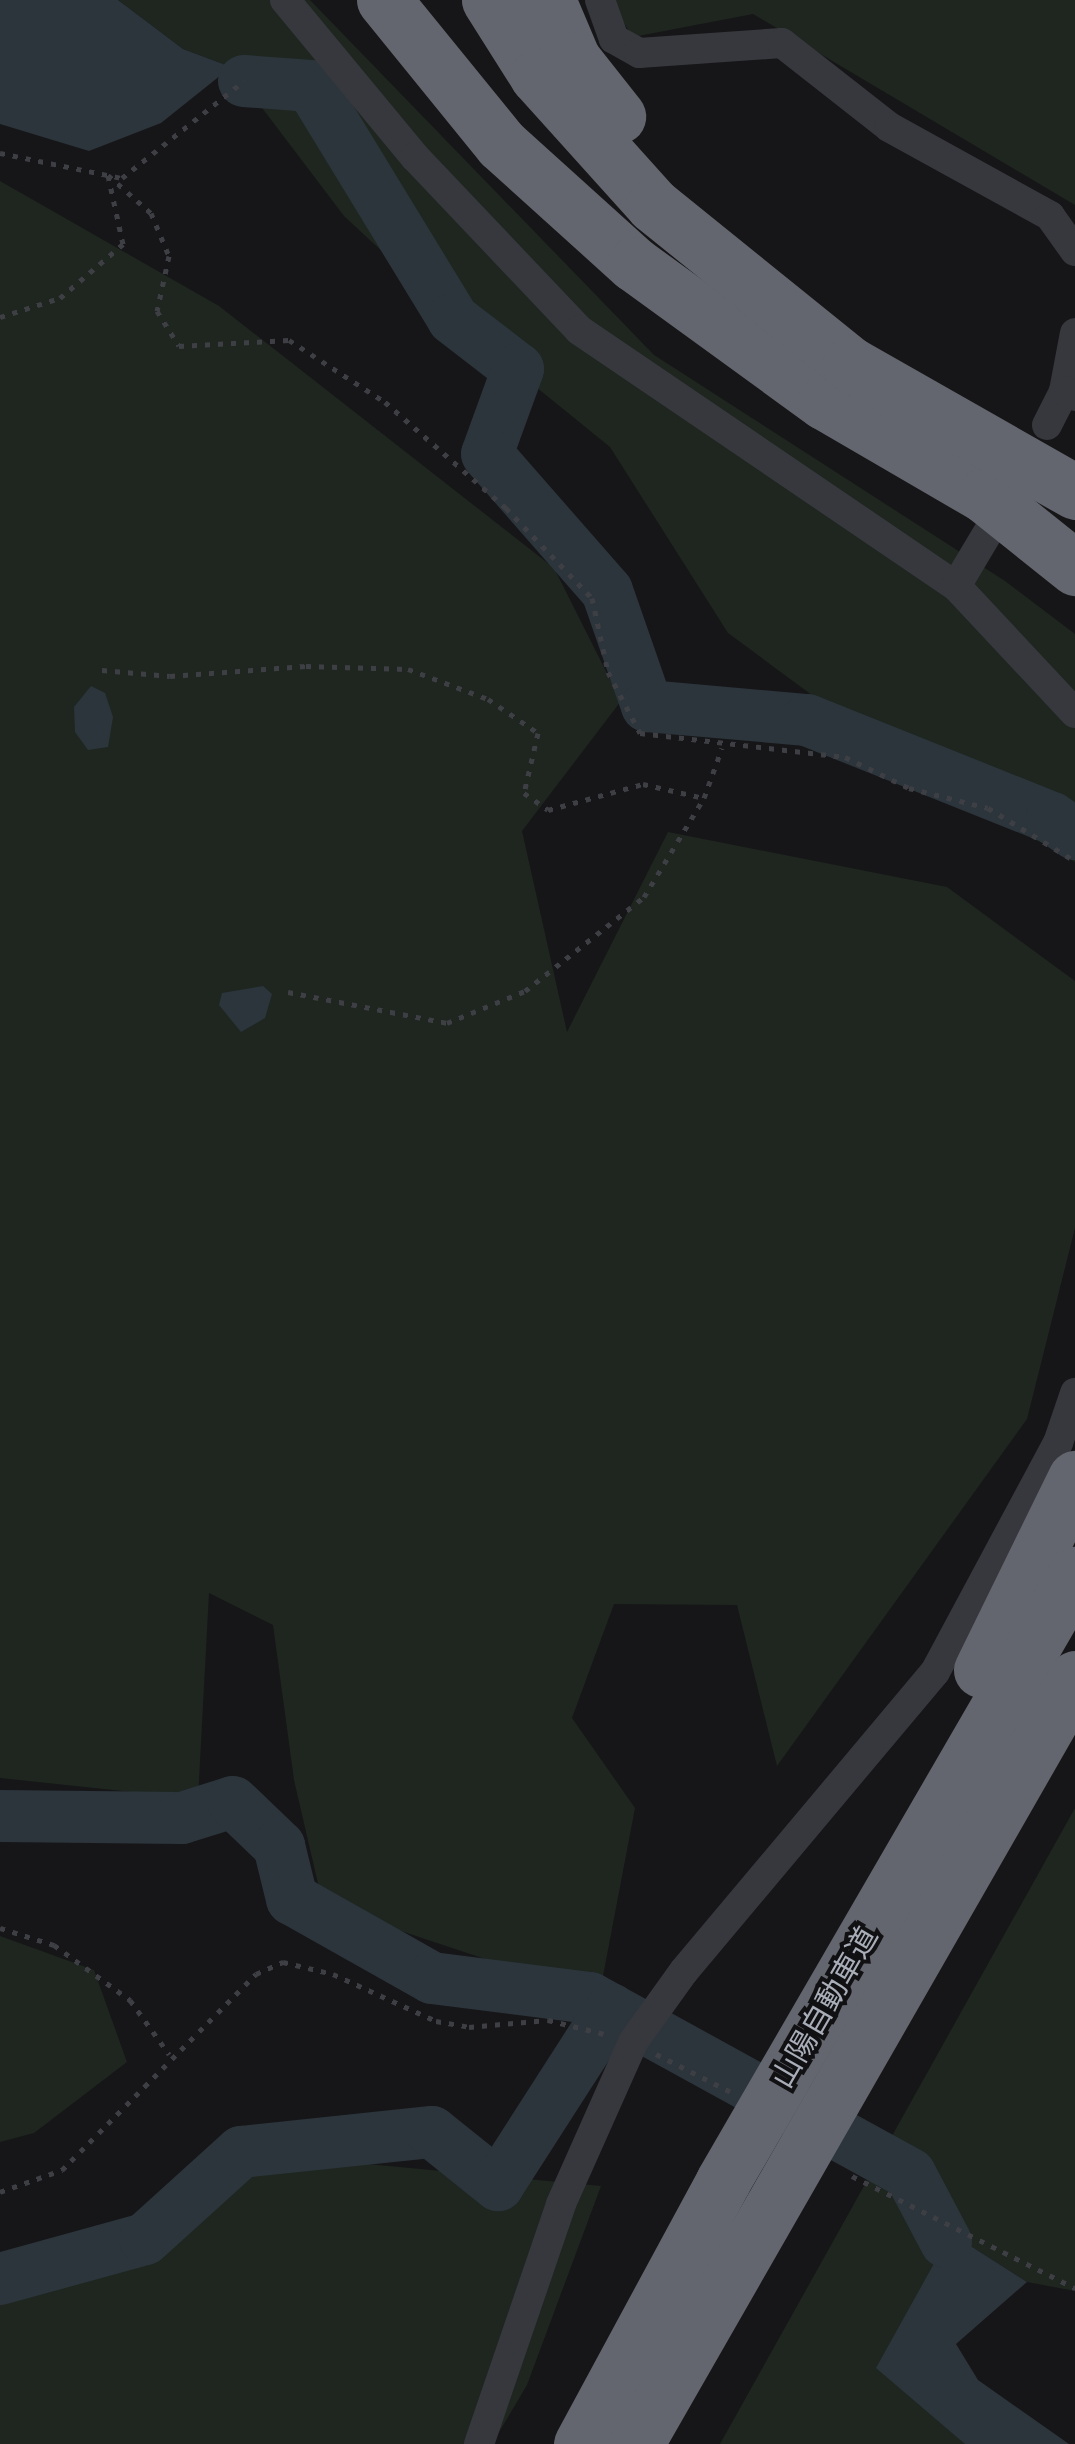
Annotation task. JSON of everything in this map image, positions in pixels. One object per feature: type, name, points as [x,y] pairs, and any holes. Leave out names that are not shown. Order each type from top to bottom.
[{"type":"highway","points":[[384,0],[501,144],[634,264],[986,515],[1075,568]]},
{"type":"highway","points":[[457,0],[532,123],[634,264]]},
{"type":"highway","points":[[488,0],[538,76],[653,205],[850,364],[1075,492]]},
{"type":"highway","points":[[548,0],[573,59],[746,280]]},
{"type":"highway","points":[[986,515],[1075,542]]},
{"type":"highway","points":[[723,2182],[1075,1478]]},
{"type":"highway","name":"山陽自動車道","points":[[581,2444],[723,2182],[1075,1574]]},
{"type":"highway","name":"山陽自動車道","points":[[636,2444],[1075,1678]]},
{"type":"street","points":[[285,0],[415,158],[580,330],[956,586],[1075,713]]},
{"type":"street","points":[[600,0],[614,39],[639,53],[782,43],[890,126],[1050,216],[1075,252]]},
{"type":"street","points":[[1047,426],[1070,393],[1075,333]]},
{"type":"street","points":[[956,586],[986,515]]},
{"type":"street","points":[[479,2444],[561,2204],[632,2042],[684,1971],[936,1672],[1058,1443],[1075,1393]]},
{"type":"path","points":[[0,152],[122,178],[244,80]]},
{"type":"path","points":[[0,317],[60,298],[124,244],[108,175]]},
{"type":"path","points":[[108,175],[151,214],[163,242],[168,256],[158,311],[179,346],[289,340],[385,402],[506,508],[592,598],[608,672],[640,732],[722,747],[845,757],[909,788],[988,808],[1075,861]]},
{"type":"path","points":[[102,670],[170,676],[306,666],[408,669],[488,699],[538,734],[524,793],[548,810],[643,784],[704,798]]},
{"type":"path","points":[[288,992],[447,1023],[525,991],[644,897],[704,798],[722,747]]},
{"type":"path","points":[[0,1928],[54,1945],[130,2000],[170,2056]]},
{"type":"path","points":[[0,2192],[62,2170],[170,2056],[256,1974],[283,1962],[333,1974],[436,2021],[470,2028],[548,2020],[632,2042],[734,2093]]},
{"type":"path","points":[[852,2176],[1075,2288]]},
{"type":"shaded area","points":[[0,0],[118,0],[183,49],[231,67],[161,123],[89,151],[0,124]]},
{"type":"shaded area","points":[[118,0],[310,0],[654,355],[1005,581],[1075,634],[1075,862],[912,769],[728,633],[610,447],[473,336],[344,216],[231,67],[183,49]]},
{"type":"shaded area","points":[[609,0],[1075,0],[1075,205],[753,14],[633,37]]},
{"type":"shaded area","points":[[0,181],[219,306],[554,568],[621,701],[522,831],[567,1032],[668,832],[947,887],[1075,981],[1075,1228],[1027,1419],[777,1766],[737,1605],[614,1604],[572,1718],[635,1808],[599,1997],[323,1905],[294,1780],[273,1625],[209,1593],[198,1799],[0,1778]]},
{"type":"shaded area","points":[[91,686],[105,693],[113,717],[108,747],[88,750],[75,732],[74,707]]},
{"type":"shaded area","points":[[263,986],[272,994],[265,1018],[241,1032],[219,1005],[222,993]]},
{"type":"shaded area","points":[[1075,1808],[1075,2291],[1027,2282],[969,2245],[944,2422],[965,2444],[720,2444]]},
{"type":"shaded area","points":[[0,1936],[94,1970],[127,2062],[34,2133],[0,2142]]},
{"type":"shaded area","points":[[221,2150],[601,2186],[527,2385],[492,2444],[0,2444],[0,2277],[92,2247]]},
{"type":"shaded area","points":[[946,2242],[969,2245],[1027,2282],[956,2344],[978,2380],[1069,2444],[965,2444],[876,2368]]},
{"type":"waterway","points":[[244,81],[311,86],[453,319],[518,369],[487,454],[607,591],[647,706],[807,720],[1052,818],[1075,834]]},
{"type":"waterway","points":[[0,1816],[182,1818],[233,1802],[279,1846],[292,1899],[432,1978],[590,1998],[910,2174],[946,2242]]},
{"type":"waterway","points":[[0,2279],[145,2239],[241,2152],[432,2132],[498,2185],[611,2009]]}]
